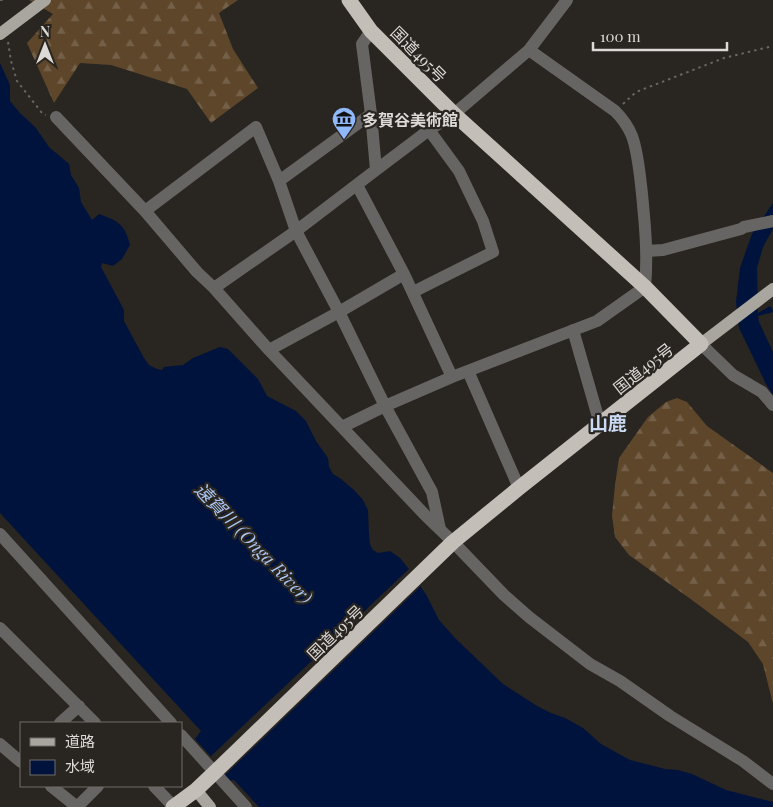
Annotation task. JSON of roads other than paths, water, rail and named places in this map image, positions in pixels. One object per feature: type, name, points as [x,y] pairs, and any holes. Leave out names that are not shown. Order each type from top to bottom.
[{"type":"highway","name":"国道495号","points":[[173,807],[196,790],[214,773],[453,542],[701,344],[645,287],[454,114],[371,31],[349,0]]},
{"type":"main road","points":[[3,36],[42,2]]},
{"type":"main road","points":[[701,344],[773,289]]},
{"type":"main road","points":[[196,790],[210,807]]},
{"type":"street","points":[[214,288],[296,232],[429,130],[454,114],[529,50],[567,0]]},
{"type":"street","points":[[371,31],[362,44],[372,114],[376,170]]},
{"type":"street","points":[[342,427],[384,406],[452,377],[597,321],[645,287],[646,238],[640,172],[632,136],[625,122],[615,111],[529,50]]},
{"type":"street","points":[[279,181],[372,114]]},
{"type":"street","points":[[56,117],[145,211],[197,272],[214,288],[269,350],[504,595],[590,664],[620,681],[670,716],[743,761],[773,784]]},
{"type":"street","points":[[145,211],[256,127],[279,181],[296,232],[339,312],[384,406],[432,492],[440,529]]},
{"type":"street","points":[[414,292],[493,252],[483,221],[459,171],[429,130]]},
{"type":"street","points":[[356,185],[414,292],[452,377]]},
{"type":"street","points":[[646,251],[663,250],[744,227],[773,221]]},
{"type":"street","points":[[269,350],[404,274]]},
{"type":"street","points":[[573,330],[600,424]]},
{"type":"street","points":[[701,344],[733,375],[767,390],[773,405]]},
{"type":"street","points":[[468,371],[519,488]]},
{"type":"street","points":[[0,534],[170,722]]},
{"type":"street","points":[[0,628],[94,722]]},
{"type":"street","points":[[61,722],[79,706]]},
{"type":"street","points":[[182,736],[246,807]]},
{"type":"street","points":[[2,750],[20,761]]},
{"type":"street","points":[[52,787],[77,807],[97,787]]},
{"type":"street","points":[[155,787],[173,807]]},
{"type":"water","name":"遠賀川 (Onga River)","points":[[0,63],[10,85],[10,101],[36,128],[49,147],[69,164],[71,175],[79,188],[81,202],[92,220],[99,214],[116,221],[126,232],[130,245],[122,259],[113,266],[102,263],[101,267],[124,310],[124,321],[149,365],[162,370],[164,367],[183,365],[193,358],[220,347],[228,349],[258,379],[267,396],[296,411],[306,421],[316,441],[328,458],[329,467],[333,474],[354,490],[363,500],[368,510],[370,544],[373,550],[378,553],[390,551],[400,558],[427,596],[439,620],[503,684],[537,706],[583,728],[601,744],[630,760],[692,774],[726,790],[773,802],[773,807],[259,807],[234,780],[220,782],[216,762],[195,739],[201,731],[0,513]]},
{"type":"water","points":[[773,203],[773,229],[763,247],[757,268],[758,313],[770,306],[773,310],[773,312],[758,316],[773,352],[773,395],[739,328],[736,302],[740,268],[752,234]]},
{"type":"place","name":"多賀谷美術館","points":[[344,140]]},
{"type":"district","name":"山鹿","points":[[608,422]]}]
